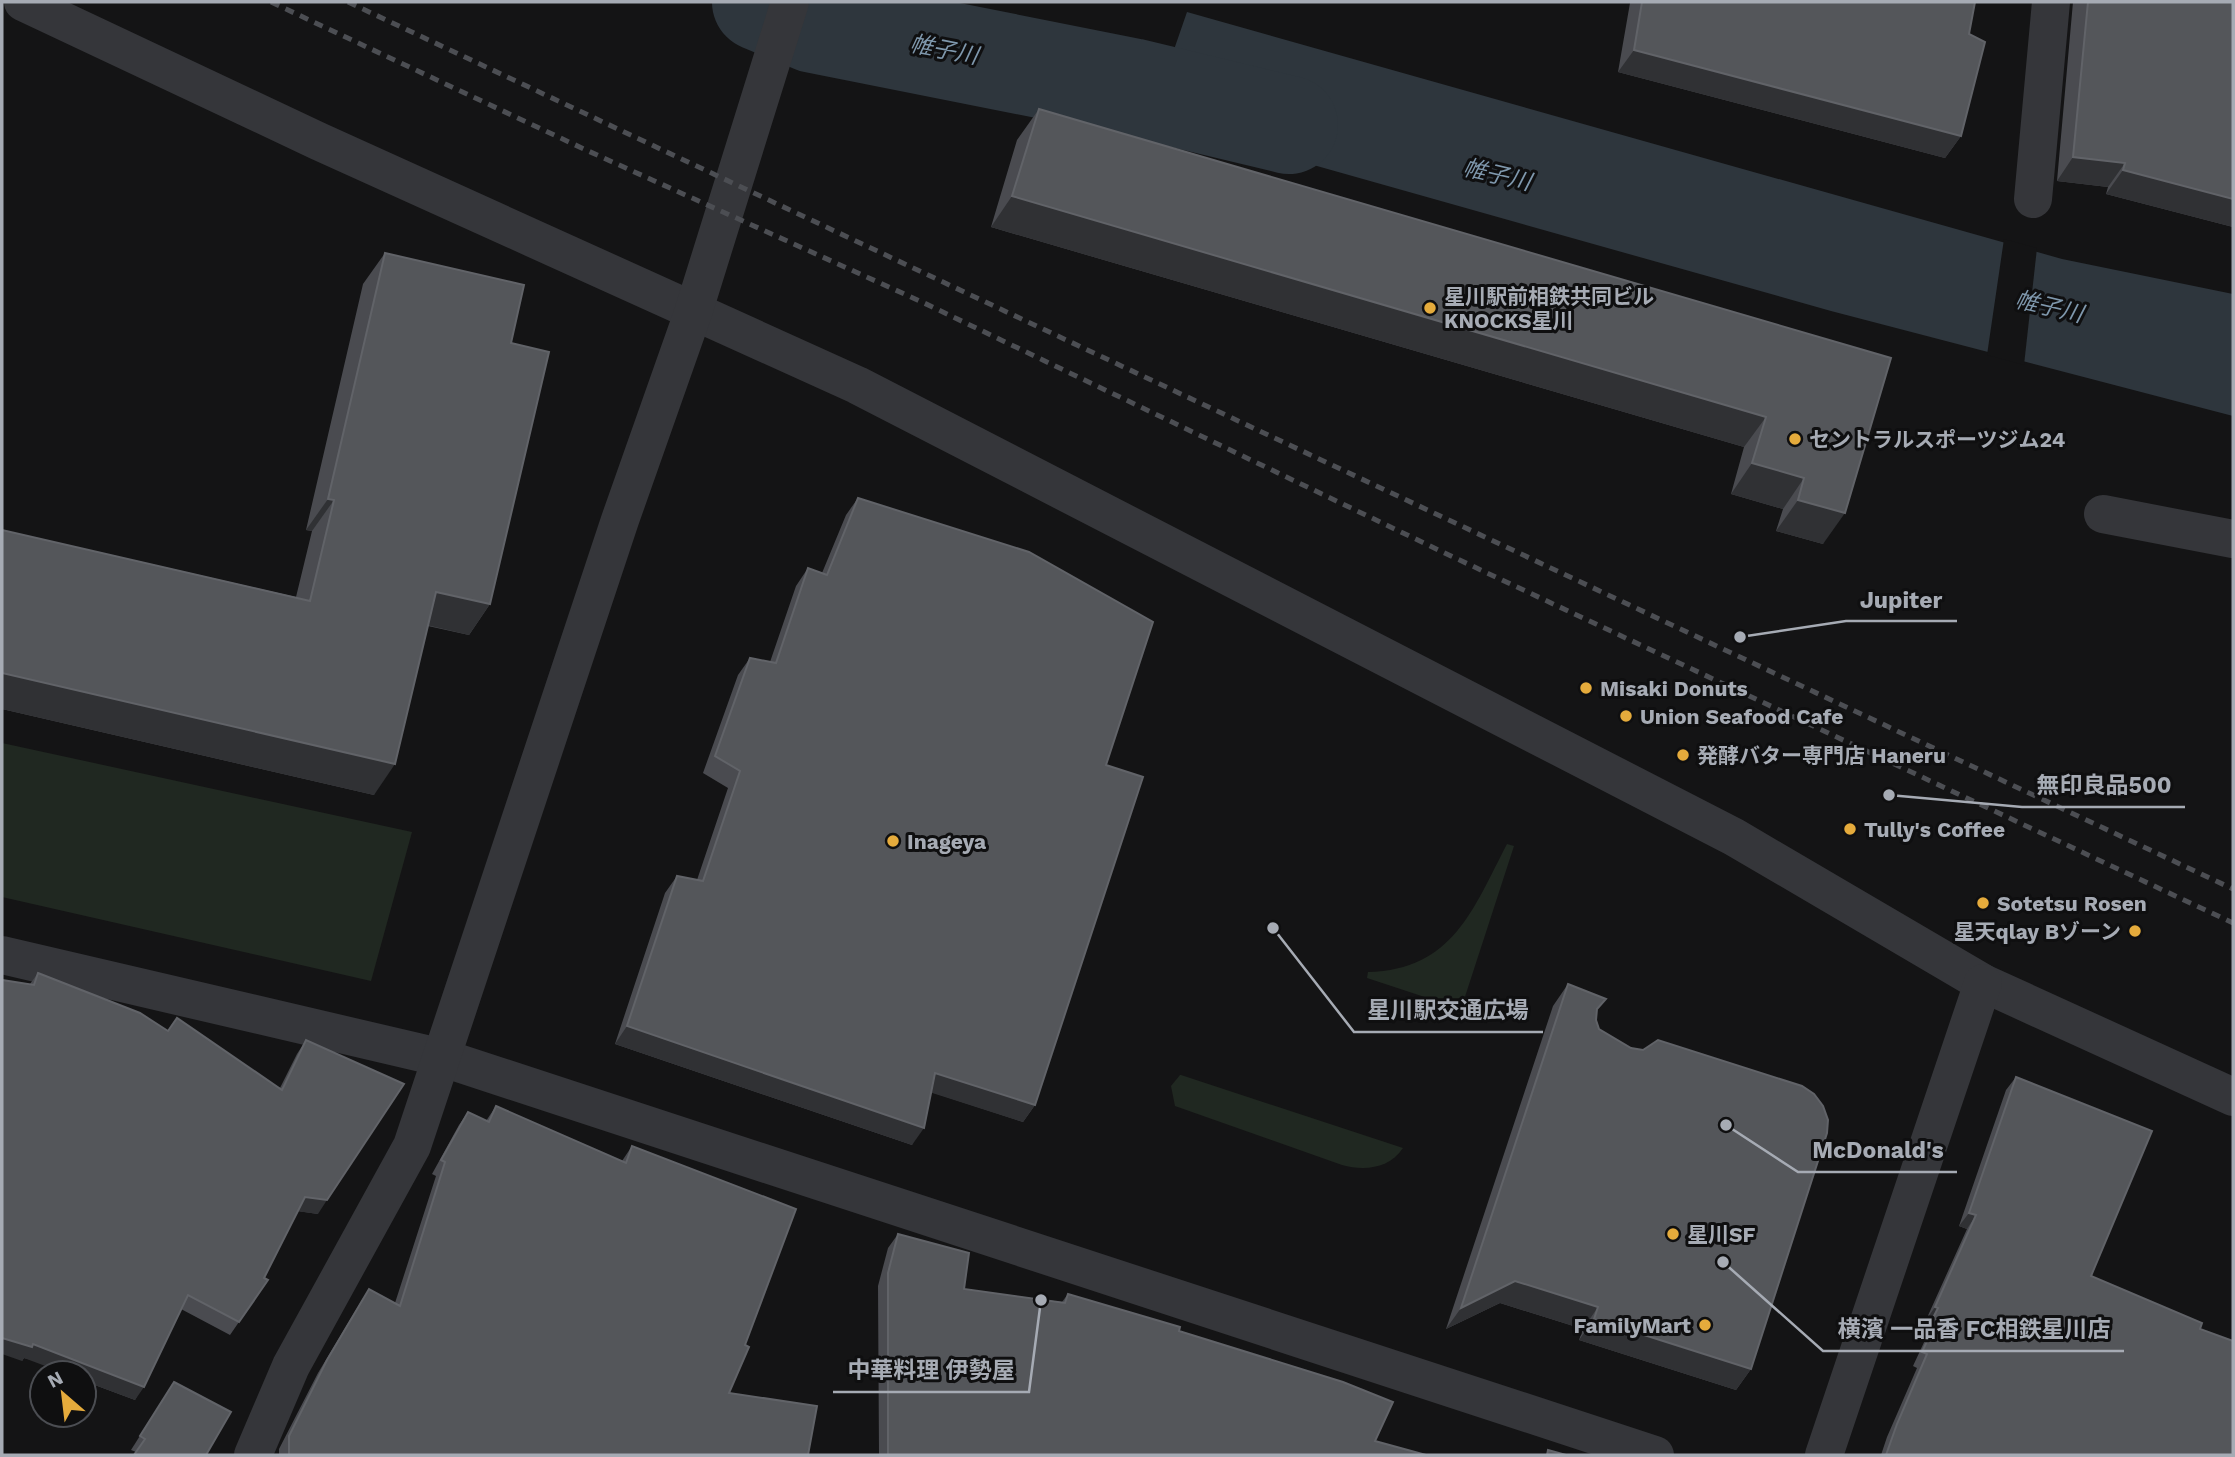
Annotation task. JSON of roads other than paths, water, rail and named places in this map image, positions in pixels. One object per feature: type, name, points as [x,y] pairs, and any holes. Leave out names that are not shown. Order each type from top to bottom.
[{"type":"street","points":[[23,2],[693,313],[858,385],[1734,837],[1983,983],[2233,1097]]},
{"type":"street","points":[[253,1455],[291,1366],[412,1146],[620,520],[693,313],[790,2]]},
{"type":"street","points":[[2033,199],[2051,2]]},
{"type":"street","points":[[2103,514],[2233,539]]},
{"type":"street","points":[[2,955],[443,1058],[1655,1455]]},
{"type":"street","points":[[1824,1455],[1983,983]]},
{"type":"water","points":[[1187,12],[2062,259],[2233,294],[2233,416],[1831,311],[1150,119]]},
{"type":"waterway","name":"帷子川","points":[[761,2],[814,24],[1131,87],[1289,125]]},
{"type":"railway","points":[[271,2],[586,150],[922,302],[1451,556],[2233,923]]},
{"type":"railway","points":[[348,2],[2233,889]]},
{"type":"place","name":"星川駅前相鉄共同ビル KNOCKS星川","points":[[1430,308]]},
{"type":"place","name":"セントラルスポーツジム24","points":[[1795,439]]},
{"type":"place","name":"Jupiter","points":[[1740,637]]},
{"type":"place","name":"Misaki Donuts","points":[[1586,688]]},
{"type":"place","name":"Union Seafood Cafe","points":[[1626,716]]},
{"type":"place","name":"発酵バター専門店 Haneru","points":[[1683,755]]},
{"type":"place","name":"無印良品500","points":[[1889,795]]},
{"type":"place","name":"Tully's Coffee","points":[[1850,829]]},
{"type":"place","name":"Inageya","points":[[893,841]]},
{"type":"place","name":"Sotetsu Rosen","points":[[1983,903]]},
{"type":"place","name":"星川駅交通広場","points":[[1273,928]]},
{"type":"place","name":"星天qlay Bゾーン","points":[[2135,931]]},
{"type":"place","name":"McDonald's","points":[[1726,1125]]},
{"type":"place","name":"星川SF","points":[[1673,1234]]},
{"type":"place","name":"横濱 一品香 FC相鉄星川店","points":[[1723,1262]]},
{"type":"place","name":"中華料理 伊勢屋","points":[[1041,1300]]},
{"type":"place","name":"FamilyMart","points":[[1705,1325]]}]
